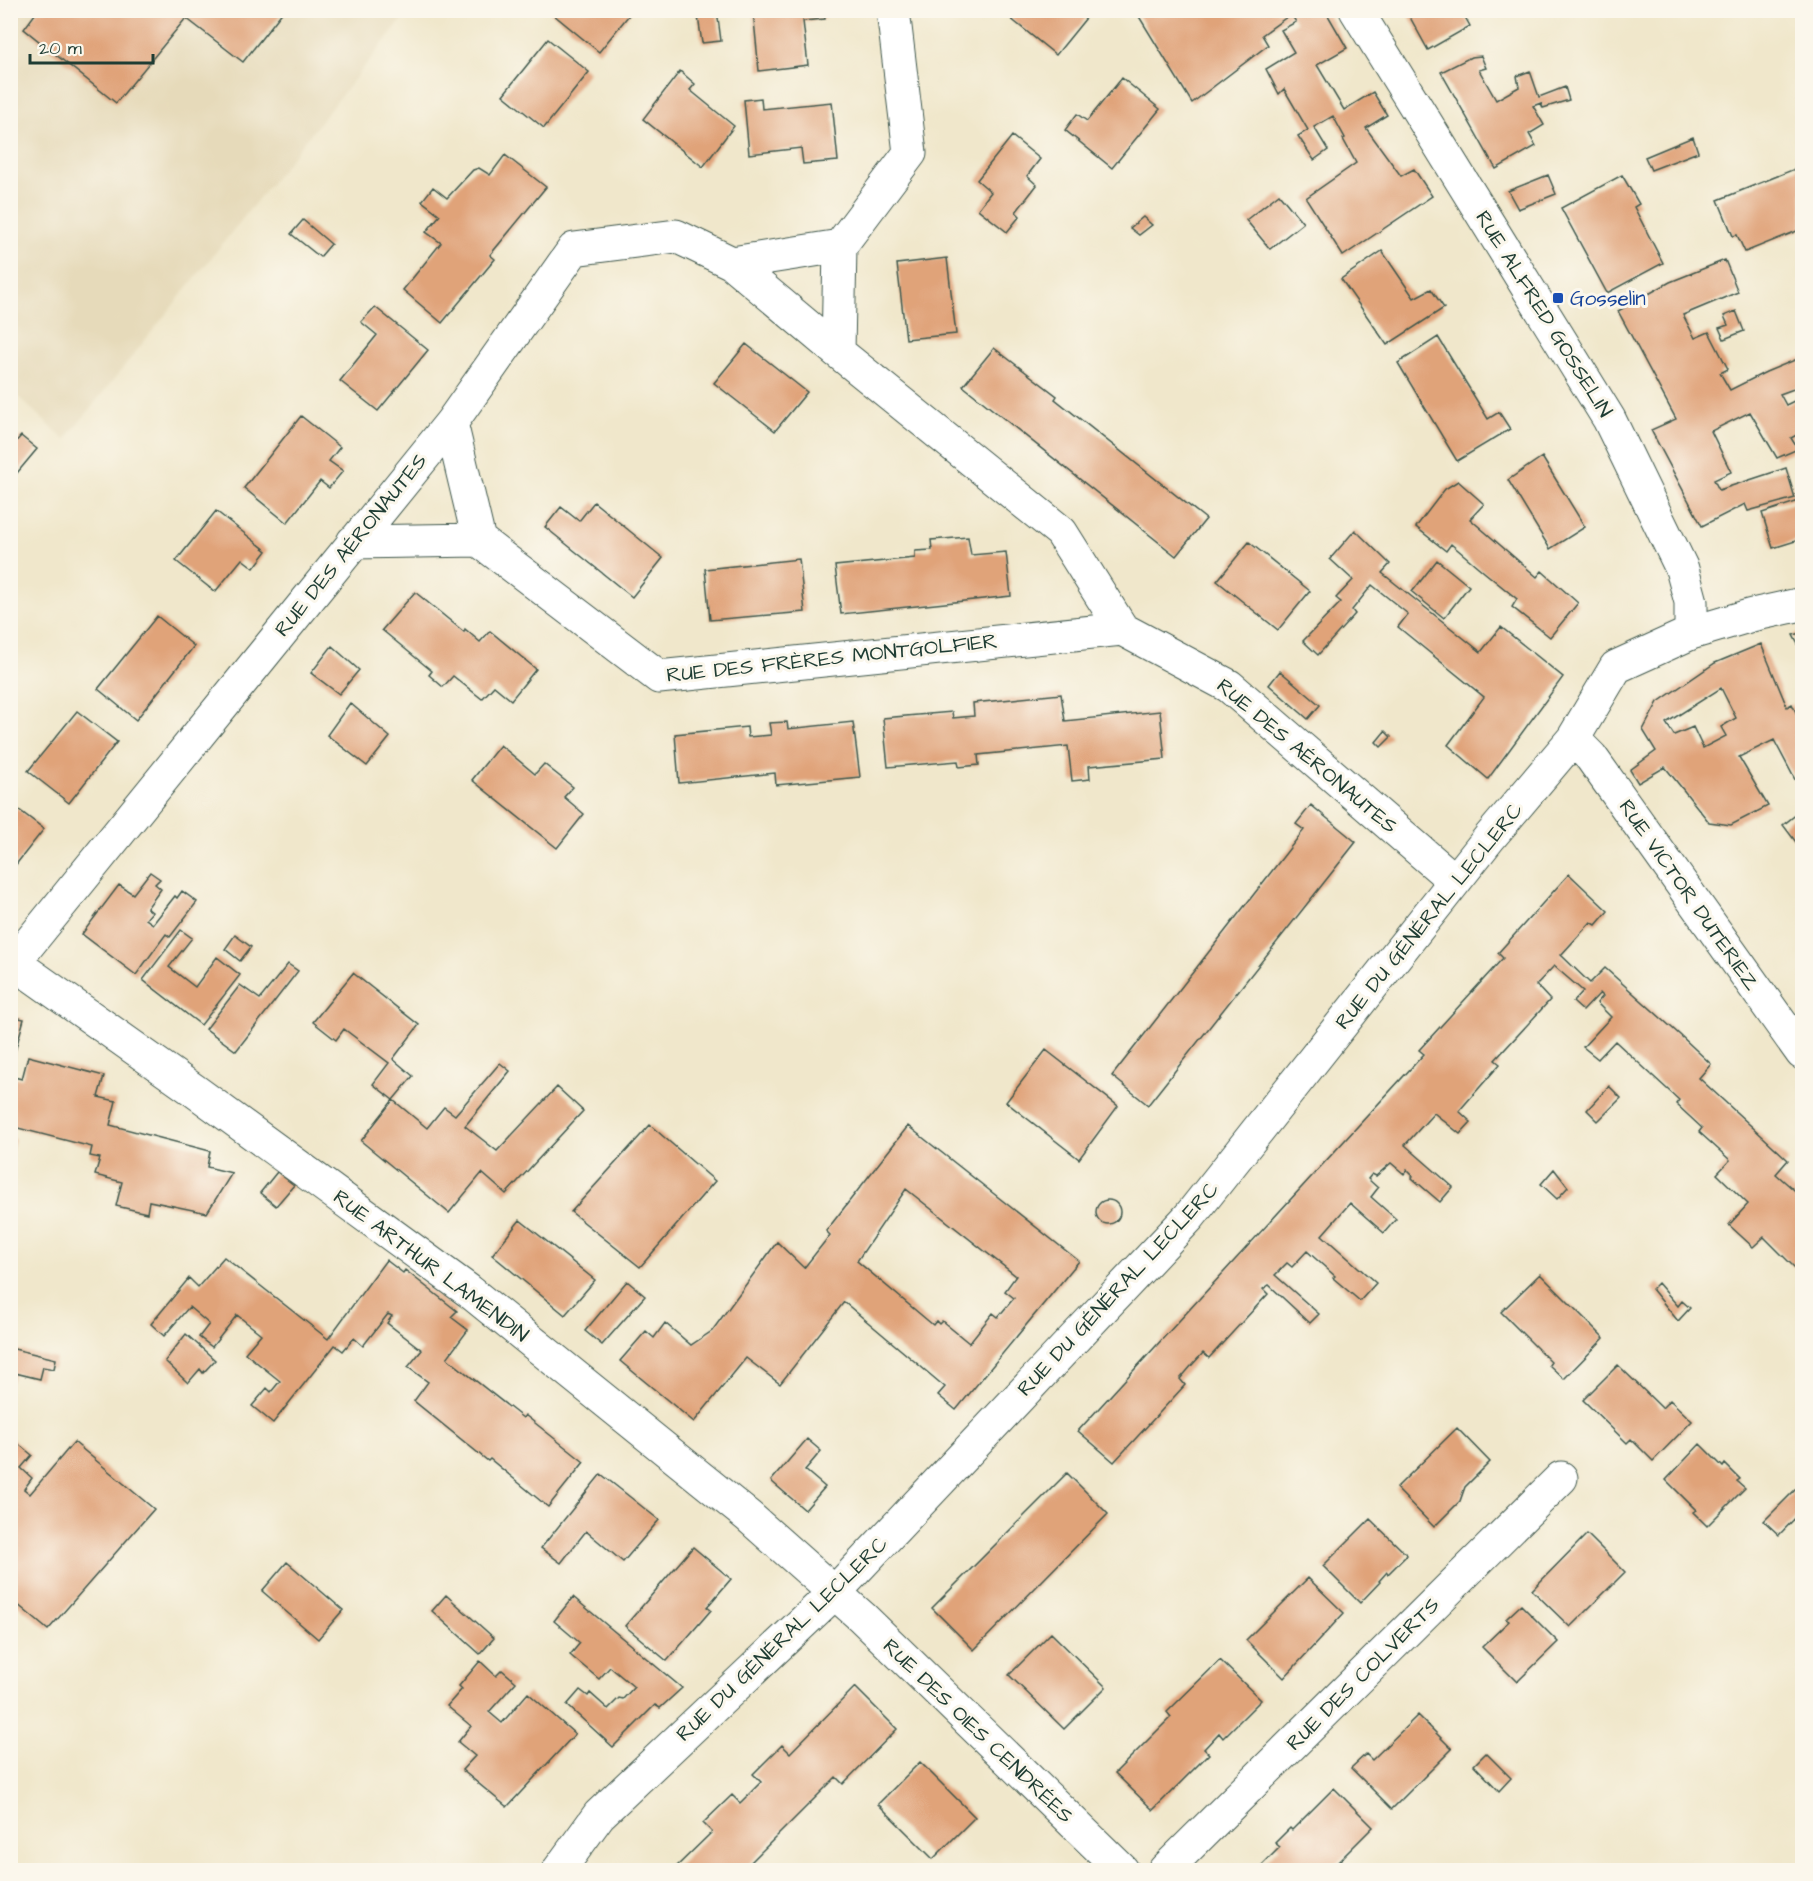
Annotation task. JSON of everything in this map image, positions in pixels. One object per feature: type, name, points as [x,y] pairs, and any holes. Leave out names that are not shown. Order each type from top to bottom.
[{"type":"street","points":[[838,352],[840,246],[910,153],[893,10]]},
{"type":"street","name":"RUE ALFRED GOSSELIN","points":[[1356,10],[1609,419],[1682,569],[1691,602],[1691,633]]},
{"type":"street","name":"RUE DES AÉRONAUTES","points":[[12,961],[451,423],[574,249],[675,236],[732,263],[838,352],[1060,531],[1122,629],[1229,686],[1455,881]]},
{"type":"street","points":[[732,263],[840,246]]},
{"type":"street","points":[[353,542],[479,540],[451,423]]},
{"type":"street","name":"RUE DES FRÈRES MONTGOLFIER","points":[[479,540],[659,677],[1122,629]]},
{"type":"street","name":"RUE DU GÉNÉRAL LECLERC","points":[[559,1870],[599,1815],[834,1593],[1189,1217],[1455,881],[1573,739],[1616,667],[1691,633],[1752,615],[1803,604]]},
{"type":"street","name":"RUE VICTOR DUTERIEZ","points":[[1573,739],[1591,757],[1803,1053]]},
{"type":"street","name":"RUE ARTHUR LAMENDIN","points":[[12,961],[469,1291],[748,1516],[834,1593]]},
{"type":"street","name":"RUE DES COLVERTS","points":[[1165,1870],[1561,1478]]},
{"type":"street","name":"RUE DES OIES CENDRÉES","points":[[834,1593],[862,1617],[1122,1870]]},
{"type":"shaded area","points":[[15,10],[409,11],[65,440],[11,390],[10,16]]},
{"type":"building","points":[[38,10],[284,10],[243,62],[186,18],[116,103],[24,29]]},
{"type":"building","points":[[548,10],[633,10],[599,52]]},
{"type":"building","points":[[697,10],[717,10],[721,41],[702,43]]},
{"type":"building","points":[[753,10],[824,10],[825,19],[803,21],[808,65],[759,71]]},
{"type":"building","points":[[1000,10],[1077,10],[1086,18],[1056,55]]},
{"type":"building","points":[[1135,10],[1325,10],[1347,48],[1317,65],[1344,110],[1373,92],[1387,115],[1366,128],[1401,176],[1414,169],[1432,196],[1343,256],[1306,198],[1356,163],[1333,116],[1314,127],[1328,150],[1314,160],[1298,136],[1308,130],[1284,89],[1279,94],[1266,69],[1294,52],[1281,30],[1296,22],[1291,14],[1262,35],[1268,45],[1192,103]]},
{"type":"building","points":[[1406,10],[1461,10],[1470,26],[1428,50]]},
{"type":"building","points":[[548,39],[589,72],[544,128],[503,95]]},
{"type":"building","points":[[1481,56],[1486,68],[1479,70],[1496,100],[1519,87],[1517,76],[1530,71],[1539,97],[1565,87],[1569,100],[1543,108],[1541,103],[1533,106],[1544,125],[1529,134],[1536,146],[1496,169],[1441,72],[1471,57]]},
{"type":"building","points":[[680,71],[695,84],[690,90],[734,126],[703,167],[643,119]]},
{"type":"building","points":[[1122,78],[1160,109],[1112,168],[1065,130],[1077,114],[1087,121]]},
{"type":"building","points":[[761,98],[762,109],[832,102],[838,161],[803,164],[801,148],[749,154],[744,100]]},
{"type":"building","points":[[1012,136],[1040,159],[1027,176],[1037,185],[1016,212],[1020,216],[1007,232],[978,209],[991,192],[977,180]]},
{"type":"building","points":[[1693,137],[1698,152],[1651,170],[1645,157]]},
{"type":"building","points":[[505,155],[546,187],[490,255],[495,259],[442,323],[403,290],[441,243],[426,232],[440,215],[422,201],[433,187],[447,198],[473,170],[479,168],[490,175]]},
{"type":"building","points":[[1802,166],[1802,229],[1745,252],[1737,235],[1733,236],[1718,200]]},
{"type":"building","points":[[1548,175],[1556,194],[1518,209],[1508,191]]},
{"type":"building","points":[[1622,175],[1639,204],[1634,207],[1663,263],[1607,293],[1561,208]]},
{"type":"building","points":[[1279,194],[1303,223],[1270,249],[1246,220]]},
{"type":"building","points":[[1143,217],[1152,225],[1139,235],[1130,228]]},
{"type":"building","points":[[303,220],[331,244],[320,257],[291,234]]},
{"type":"building","points":[[1382,251],[1414,298],[1431,289],[1444,308],[1387,345],[1341,279]]},
{"type":"building","points":[[947,258],[956,334],[906,339],[897,264]]},
{"type":"building","points":[[1725,260],[1738,292],[1683,315],[1695,338],[1709,332],[1728,369],[1720,373],[1730,390],[1802,357],[1802,386],[1780,394],[1786,405],[1798,399],[1802,407],[1802,432],[1791,438],[1798,449],[1777,458],[1750,412],[1711,431],[1731,472],[1714,480],[1719,490],[1786,468],[1795,498],[1748,511],[1745,504],[1702,526],[1651,430],[1676,419],[1618,311],[1670,282]]},
{"type":"building","points":[[375,307],[428,350],[378,411],[340,381],[377,335],[361,322]]},
{"type":"building","points":[[1736,311],[1744,331],[1724,339],[1719,328],[1728,325],[1724,316]]},
{"type":"building","points":[[1438,337],[1488,419],[1499,412],[1510,429],[1457,461],[1398,363]]},
{"type":"building","points":[[746,344],[807,392],[775,431],[714,383]]},
{"type":"building","points":[[994,348],[1057,396],[1055,399],[1206,519],[1176,556],[963,386]]},
{"type":"building","points":[[301,416],[340,447],[329,461],[343,471],[329,488],[320,481],[287,523],[244,488]]},
{"type":"building","points":[[21,436],[37,449],[17,473],[10,468],[10,448]]},
{"type":"building","points":[[1542,457],[1585,527],[1550,549],[1508,480]]},
{"type":"building","points":[[1458,481],[1484,504],[1470,519],[1537,577],[1542,571],[1578,603],[1550,637],[1512,607],[1517,599],[1451,544],[1446,551],[1416,527],[1445,489]]},
{"type":"building","points":[[1802,500],[1802,539],[1773,548],[1762,513]]},
{"type":"building","points":[[594,502],[663,558],[632,597],[545,527],[561,507],[579,521]]},
{"type":"building","points":[[216,511],[267,551],[254,568],[242,559],[215,592],[176,561]]},
{"type":"building","points":[[1355,530],[1390,564],[1382,573],[1481,652],[1501,627],[1563,677],[1488,779],[1448,745],[1484,697],[1398,627],[1408,614],[1372,585],[1352,610],[1355,614],[1318,655],[1303,641],[1341,602],[1336,598],[1353,580],[1330,559]]},
{"type":"building","points":[[968,537],[971,555],[1006,552],[1011,596],[841,614],[835,566],[915,558],[915,551],[932,550],[931,540]]},
{"type":"building","points":[[1249,542],[1310,591],[1278,630],[1217,581]]},
{"type":"building","points":[[799,559],[805,612],[710,620],[705,569]]},
{"type":"building","points":[[1437,560],[1469,586],[1444,618],[1412,592]]},
{"type":"building","points":[[415,592],[464,632],[465,629],[480,642],[490,631],[536,669],[511,700],[494,686],[482,699],[453,676],[443,687],[429,675],[432,671],[382,630]]},
{"type":"building","points":[[157,616],[194,646],[136,720],[98,689]]},
{"type":"building","points":[[1802,633],[1802,652],[1793,635]]},
{"type":"building","points":[[1761,644],[1787,707],[1792,704],[1802,725],[1802,788],[1800,789],[1774,740],[1739,757],[1768,806],[1731,825],[1709,822],[1665,767],[1638,783],[1630,770],[1656,751],[1643,730],[1658,702],[1715,663]],"holes":[[[1721,688],[1736,718],[1721,727],[1726,736],[1703,748],[1693,727],[1674,735],[1666,723]]]},
{"type":"building","points":[[332,646],[359,670],[339,694],[311,673]]},
{"type":"building","points":[[1280,671],[1320,705],[1308,719],[1269,685]]},
{"type":"building","points":[[1061,694],[1065,721],[1160,711],[1165,759],[1089,766],[1090,779],[1072,781],[1068,746],[978,755],[979,765],[959,767],[958,761],[888,767],[883,718],[952,712],[953,718],[974,716],[973,703]]},
{"type":"building","points":[[350,703],[390,737],[367,766],[327,735]]},
{"type":"building","points":[[77,711],[117,742],[69,803],[28,771]]},
{"type":"building","points":[[787,722],[788,729],[853,722],[860,777],[776,785],[775,773],[679,783],[675,734],[747,727],[748,737],[771,735],[769,723]]},
{"type":"building","points":[[1385,731],[1391,737],[1381,747],[1376,742]]},
{"type":"building","points":[[500,745],[535,774],[544,764],[573,787],[564,797],[584,814],[557,848],[472,780]]},
{"type":"building","points":[[10,803],[44,829],[10,872]]},
{"type":"building","points":[[1311,805],[1356,842],[1148,1105],[1112,1076],[1304,830],[1296,824]]},
{"type":"building","points":[[1802,810],[1802,850],[1783,825]]},
{"type":"building","points":[[150,872],[160,879],[155,884],[161,889],[147,908],[152,912],[146,919],[153,924],[175,896],[177,898],[182,891],[197,902],[170,937],[166,934],[136,975],[82,934],[119,885],[133,894]]},
{"type":"building","points":[[1569,874],[1608,911],[1596,925],[1591,922],[1561,955],[1590,983],[1605,968],[1680,1035],[1711,1064],[1699,1078],[1788,1160],[1776,1174],[1802,1197],[1802,1264],[1797,1270],[1764,1237],[1753,1247],[1729,1225],[1748,1204],[1717,1174],[1730,1160],[1699,1132],[1702,1128],[1676,1104],[1679,1100],[1615,1041],[1598,1059],[1583,1047],[1611,1017],[1597,1003],[1603,996],[1600,993],[1583,1011],[1573,1002],[1583,991],[1554,966],[1536,985],[1550,1000],[1495,1060],[1500,1064],[1459,1111],[1471,1122],[1460,1134],[1434,1113],[1405,1145],[1453,1187],[1440,1202],[1412,1178],[1413,1176],[1407,1170],[1404,1174],[1391,1163],[1376,1176],[1372,1174],[1368,1179],[1378,1188],[1371,1197],[1396,1219],[1384,1233],[1350,1203],[1322,1235],[1376,1283],[1360,1301],[1307,1251],[1292,1267],[1287,1263],[1275,1275],[1319,1314],[1310,1323],[1269,1285],[1263,1289],[1268,1294],[1209,1358],[1203,1353],[1192,1365],[1180,1379],[1185,1385],[1114,1462],[1078,1431],[1424,1054],[1419,1050],[1503,958],[1498,953]]},
{"type":"building","points":[[181,930],[192,938],[169,967],[195,987],[217,957],[240,975],[201,1025],[143,980]]},
{"type":"building","points":[[235,935],[251,947],[240,961],[225,949]]},
{"type":"building","points":[[288,964],[298,971],[236,1051],[206,1029],[240,985],[260,999]]},
{"type":"building","points":[[353,973],[419,1025],[393,1059],[413,1076],[393,1100],[373,1084],[389,1063],[344,1029],[336,1040],[313,1022]]},
{"type":"building","points":[[10,1016],[24,1019],[11,1066],[10,1066]]},
{"type":"building","points":[[1046,1050],[1118,1106],[1079,1159],[1006,1102]]},
{"type":"building","points":[[28,1056],[104,1076],[98,1097],[116,1101],[110,1125],[210,1151],[207,1167],[232,1173],[207,1213],[149,1201],[147,1213],[116,1206],[122,1182],[95,1175],[100,1158],[90,1156],[92,1147],[10,1126],[10,1076],[22,1079]]},
{"type":"building","points":[[500,1063],[510,1071],[465,1126],[497,1151],[557,1087],[583,1111],[506,1194],[482,1173],[449,1213],[361,1141],[393,1100],[427,1128],[444,1107],[455,1115]]},
{"type":"building","points":[[1609,1086],[1621,1098],[1598,1121],[1587,1110]]},
{"type":"building","points":[[650,1125],[715,1181],[640,1267],[571,1212]]},
{"type":"building","points":[[908,1126],[1079,1261],[956,1410],[938,1395],[945,1387],[844,1302],[780,1384],[746,1358],[694,1422],[620,1361],[646,1331],[654,1338],[665,1323],[691,1345],[712,1331],[777,1242],[804,1268],[830,1235],[826,1231]],"holes":[[[906,1189],[1016,1276],[1005,1291],[1014,1298],[998,1317],[993,1313],[969,1343],[942,1321],[939,1324],[936,1321],[933,1325],[857,1261]]]},
{"type":"building","points":[[10,1138],[15,1139],[11,1153],[10,1153]]},
{"type":"building","points":[[1554,1169],[1568,1187],[1557,1199],[1541,1184]]},
{"type":"building","points":[[277,1172],[294,1185],[276,1206],[260,1193]]},
{"type":"building","points":[[1108,1200],[1116,1204],[1120,1212],[1116,1220],[1108,1224],[1100,1220],[1096,1212],[1100,1204]]},
{"type":"building","points":[[520,1220],[595,1280],[565,1315],[492,1255]]},
{"type":"building","points":[[224,1257],[328,1339],[386,1260],[403,1273],[405,1270],[457,1311],[451,1317],[468,1330],[447,1358],[523,1418],[525,1415],[584,1462],[548,1507],[414,1401],[428,1382],[408,1367],[422,1350],[387,1323],[392,1316],[388,1314],[363,1346],[354,1338],[343,1351],[335,1345],[273,1423],[252,1406],[267,1388],[271,1392],[280,1381],[245,1353],[261,1334],[237,1315],[212,1347],[199,1337],[209,1324],[189,1307],[164,1336],[151,1324],[189,1278],[198,1287]]},
{"type":"building","points":[[1540,1274],[1604,1338],[1564,1379],[1549,1365],[1551,1362],[1501,1312]]},
{"type":"building","points":[[627,1281],[645,1296],[602,1345],[585,1331]]},
{"type":"building","points":[[1658,1283],[1678,1306],[1682,1301],[1690,1308],[1678,1321],[1652,1289]]},
{"type":"building","points":[[186,1334],[215,1360],[203,1373],[200,1369],[188,1383],[165,1361]]},
{"type":"building","points":[[10,1348],[56,1359],[54,1369],[43,1367],[40,1379],[15,1373],[10,1386]]},
{"type":"building","points":[[1618,1365],[1662,1408],[1670,1400],[1692,1421],[1653,1461],[1631,1439],[1627,1443],[1583,1400]]},
{"type":"building","points":[[1457,1428],[1490,1462],[1465,1487],[1460,1501],[1434,1527],[1396,1488]]},
{"type":"building","points":[[10,1437],[32,1455],[21,1468],[32,1478],[24,1489],[30,1494],[74,1442],[154,1509],[48,1630],[10,1598]]},
{"type":"building","points":[[807,1439],[821,1451],[805,1470],[825,1487],[805,1510],[771,1481]]},
{"type":"building","points":[[1700,1444],[1723,1467],[1725,1464],[1740,1479],[1737,1481],[1745,1488],[1707,1526],[1693,1512],[1696,1510],[1666,1480]]},
{"type":"building","points":[[1067,1473],[1108,1514],[974,1650],[932,1608]]},
{"type":"building","points":[[601,1474],[659,1520],[623,1562],[586,1531],[561,1563],[541,1548]]},
{"type":"building","points":[[1799,1486],[1802,1490],[1802,1511],[1779,1535],[1764,1521]]},
{"type":"building","points":[[1370,1519],[1407,1555],[1388,1574],[1387,1572],[1360,1603],[1323,1566]]},
{"type":"building","points":[[1587,1534],[1625,1572],[1570,1627],[1532,1590]]},
{"type":"building","points":[[693,1547],[731,1579],[707,1607],[711,1610],[667,1661],[625,1626]]},
{"type":"building","points":[[287,1562],[343,1610],[318,1639],[262,1591]]},
{"type":"building","points":[[1308,1578],[1344,1613],[1284,1678],[1246,1640]]},
{"type":"building","points":[[446,1595],[494,1638],[480,1654],[432,1611]]},
{"type":"building","points":[[573,1597],[682,1688],[660,1708],[655,1705],[613,1747],[567,1705],[580,1690],[588,1696],[590,1693],[608,1709],[619,1698],[623,1699],[634,1687],[610,1667],[599,1679],[570,1655],[580,1643],[554,1621]]},
{"type":"building","points":[[1521,1605],[1558,1642],[1517,1682],[1482,1647],[1509,1621],[1506,1619]]},
{"type":"building","points":[[1051,1633],[1106,1687],[1064,1729],[1009,1675]]},
{"type":"building","points":[[1220,1660],[1261,1700],[1223,1738],[1219,1733],[1204,1749],[1209,1754],[1153,1810],[1115,1773],[1171,1717],[1167,1712]]},
{"type":"building","points":[[480,1661],[496,1676],[502,1670],[516,1682],[489,1712],[502,1723],[528,1693],[575,1734],[507,1807],[462,1770],[475,1756],[458,1742],[471,1726],[447,1706],[462,1689],[459,1686]]},
{"type":"building","points":[[855,1687],[897,1729],[843,1784],[836,1777],[743,1870],[673,1870],[712,1832],[703,1823],[732,1795],[740,1803],[761,1782],[753,1774],[782,1745],[790,1753]]},
{"type":"building","points":[[1418,1715],[1452,1749],[1392,1809],[1351,1768],[1366,1754],[1372,1760]]},
{"type":"building","points":[[1486,1753],[1511,1778],[1499,1791],[1474,1765]]},
{"type":"building","points":[[920,1762],[975,1817],[933,1859],[878,1804]]},
{"type":"building","points":[[1334,1788],[1373,1827],[1330,1870],[1257,1870],[1280,1847],[1275,1843],[1290,1828],[1292,1830]]},
{"type":"place","name":"Gosselin","points":[[1558,298]]}]
